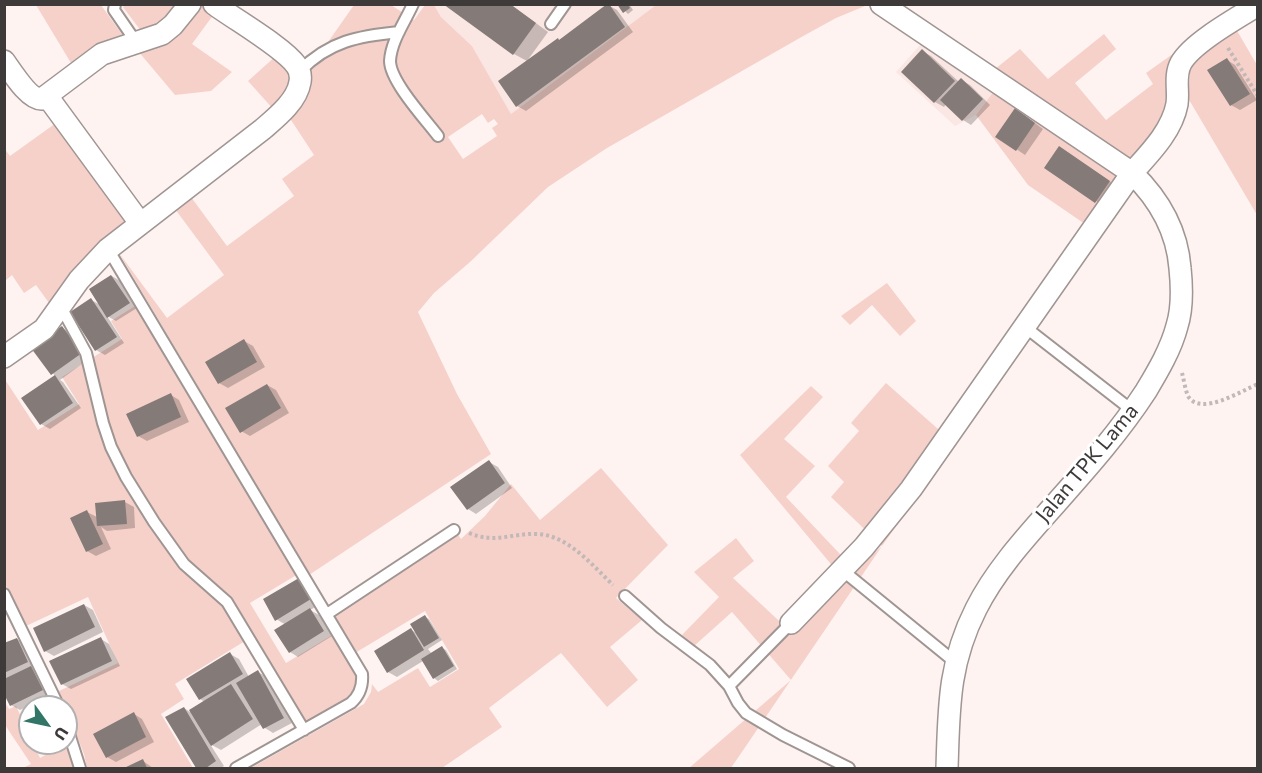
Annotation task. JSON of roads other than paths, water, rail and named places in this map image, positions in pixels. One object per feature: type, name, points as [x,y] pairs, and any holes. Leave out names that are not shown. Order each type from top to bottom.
[{"type":"street","points":[[4,61],[34,98],[42,99],[102,54],[162,34],[190,4]]},
{"type":"street","points":[[4,357],[36,337],[52,320],[79,280],[108,249],[275,118],[298,89],[301,80],[300,71],[288,56],[214,4]]},
{"type":"street","name":"Jalan TPK Lama","points":[[881,4],[1132,173],[1147,187],[1169,222],[1175,240],[1182,285],[1181,308],[1175,334],[1160,367],[1133,411],[1109,443],[1001,567],[976,609],[959,648],[950,689],[947,768]]},
{"type":"street","points":[[791,623],[842,570],[912,489],[1132,173],[1157,145],[1171,120],[1176,105],[1180,65],[1195,48],[1257,5]]},
{"type":"street","points":[[47,96],[140,223]]},
{"type":"lane","points":[[115,4],[114,10],[136,42]]},
{"type":"lane","points":[[412,4],[391,54],[391,69],[438,136]]},
{"type":"lane","points":[[551,24],[565,4]]},
{"type":"lane","points":[[300,71],[322,51],[340,43],[362,37],[399,33]]},
{"type":"lane","points":[[108,249],[358,666],[363,682],[361,691],[351,703],[236,768]]},
{"type":"lane","points":[[61,307],[86,353],[103,423],[111,447],[126,477],[184,564],[227,602],[304,730]]},
{"type":"lane","points":[[1025,327],[1133,411]]},
{"type":"lane","points":[[327,614],[454,531]]},
{"type":"lane","points":[[842,570],[955,662]]},
{"type":"lane","points":[[4,594],[53,695]]},
{"type":"lane","points":[[625,596],[661,628],[710,665],[729,686],[742,708],[754,719],[849,768]]},
{"type":"lane","points":[[729,686],[791,623]]}]
